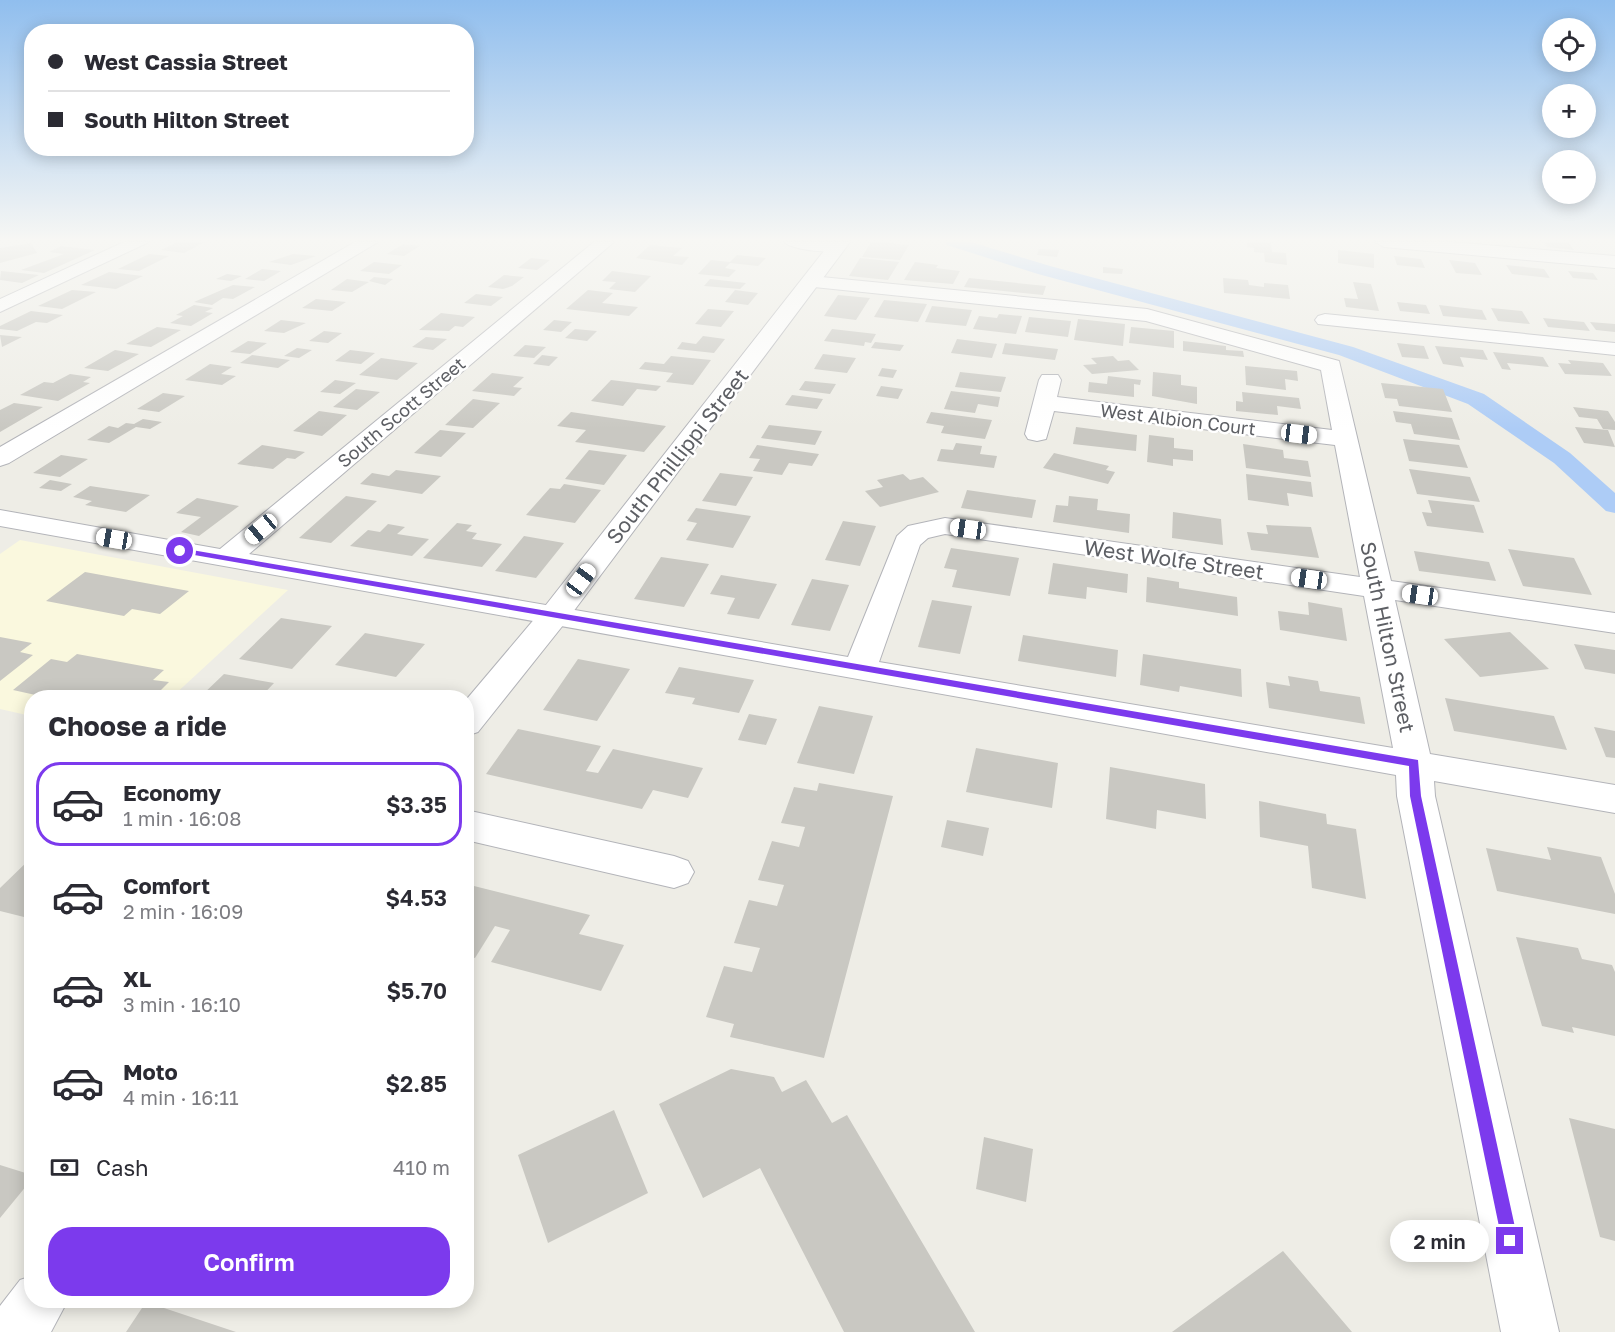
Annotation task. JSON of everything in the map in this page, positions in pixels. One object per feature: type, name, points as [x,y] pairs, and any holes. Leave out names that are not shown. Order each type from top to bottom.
[{"type":"street","points":[[0,458],[263,304]]},
{"type":"street","name":"South Scott Street","points":[[225,559],[530,304]]},
{"type":"street","name":"South Phillippi Street","points":[[474,714],[553,617],[794,304]]},
{"type":"street","name":"South Hilton Street","points":[[1037,304],[1157,316],[1330,366],[1414,763],[1416,796],[1530,1332]]},
{"type":"street","points":[[1325,320],[1615,349]]},
{"type":"street","name":"West Albion Court","points":[[1037,434],[1048,392],[1346,439]]},
{"type":"street","points":[[0,518],[553,617],[1414,763],[1615,800]]},
{"type":"street","name":"West Wolfe Street","points":[[860,669],[907,542],[918,532],[945,526],[1615,623]]},
{"type":"street","points":[[474,827],[674,872]]},
{"type":"street","points":[[16,1332],[34,1308]]},
{"type":"shaded area","points":[[20,540],[288,590],[180,690],[24,690],[24,714],[0,709],[0,554]]},
{"type":"building","points":[[42,304],[72,304],[62,309],[38,306]]},
{"type":"building","points":[[308,304],[343,304],[332,311],[302,308]]},
{"type":"building","points":[[572,304],[638,307],[629,316],[566,309]]},
{"type":"building","points":[[832,304],[866,304],[856,320],[824,316]]},
{"type":"building","points":[[882,304],[927,304],[918,322],[874,317]]},
{"type":"building","points":[[1345,304],[1377,304],[1379,311],[1346,307]]},
{"type":"building","points":[[1398,304],[1418,304],[1426,305],[1430,314],[1400,311]]},
{"type":"building","points":[[194,305],[213,308],[205,312],[213,313],[191,326],[170,323],[183,316],[176,315]]},
{"type":"building","points":[[1439,305],[1482,310],[1487,320],[1443,316]]},
{"type":"building","points":[[932,306],[972,310],[966,326],[925,322]]},
{"type":"building","points":[[1491,308],[1522,311],[1530,324],[1498,321]]},
{"type":"building","points":[[708,309],[734,311],[721,327],[695,324]]},
{"type":"building","points":[[31,311],[63,315],[47,323],[36,322],[17,331],[0,329],[0,326]]},
{"type":"building","points":[[441,313],[475,317],[463,327],[455,326],[449,331],[419,330]]},
{"type":"building","points":[[999,314],[1022,316],[1016,334],[973,329],[979,316],[997,318]]},
{"type":"building","points":[[1029,317],[1071,321],[1068,337],[1025,332]]},
{"type":"building","points":[[1543,318],[1584,322],[1590,331],[1548,327]]},
{"type":"building","points":[[1078,319],[1125,324],[1123,346],[1074,340]]},
{"type":"building","points":[[281,320],[306,323],[284,333],[264,331]]},
{"type":"building","points":[[554,320],[572,322],[561,332],[543,330]]},
{"type":"building","points":[[1590,322],[1615,324],[1615,332],[1596,330]]},
{"type":"building","points":[[157,327],[181,330],[151,347],[126,344]]},
{"type":"building","points":[[1131,327],[1174,331],[1174,348],[1129,343]]},
{"type":"building","points":[[575,329],[597,331],[587,341],[565,338]]},
{"type":"building","points":[[832,329],[876,334],[871,343],[865,342],[864,346],[824,341]]},
{"type":"building","points":[[324,331],[342,333],[328,343],[309,341]]},
{"type":"building","points":[[0,335],[22,337],[2,347]]},
{"type":"building","points":[[703,336],[725,339],[714,353],[677,349],[682,342],[696,344]]},
{"type":"building","points":[[426,337],[447,339],[433,350],[412,347]]},
{"type":"building","points":[[957,339],[997,344],[992,358],[951,353]]},
{"type":"building","points":[[248,341],[267,343],[250,354],[230,352]]},
{"type":"building","points":[[1183,341],[1226,346],[1226,350],[1243,351],[1244,357],[1183,351]]},
{"type":"building","points":[[875,342],[904,345],[900,351],[871,348]]},
{"type":"building","points":[[1005,343],[1058,349],[1055,360],[1002,354]]},
{"type":"building","points":[[1397,343],[1424,346],[1429,359],[1402,357]]},
{"type":"building","points":[[525,345],[546,347],[534,358],[513,356]]},
{"type":"building","points":[[1435,346],[1483,350],[1488,360],[1460,357],[1464,367],[1443,364]]},
{"type":"building","points":[[297,348],[312,350],[299,358],[284,356]]},
{"type":"building","points":[[115,350],[139,354],[108,371],[84,368]]},
{"type":"building","points":[[350,350],[375,353],[361,364],[335,361]]},
{"type":"building","points":[[1493,352],[1543,357],[1549,367],[1507,363],[1511,370],[1502,369]]},
{"type":"building","points":[[823,354],[856,358],[847,373],[814,369]]},
{"type":"building","points":[[252,355],[290,360],[278,368],[240,363]]},
{"type":"building","points":[[542,355],[558,357],[549,366],[533,364]]},
{"type":"building","points":[[671,356],[711,360],[693,385],[666,382],[673,373],[639,369],[645,362],[664,364]]},
{"type":"building","points":[[1113,356],[1118,361],[1129,360],[1139,370],[1092,374],[1083,365],[1097,364],[1091,358]]},
{"type":"building","points":[[381,358],[418,363],[397,380],[359,375]]},
{"type":"building","points":[[1568,360],[1603,363],[1612,376],[1565,374],[1558,363],[1571,364]]},
{"type":"building","points":[[210,364],[232,367],[221,374],[236,376],[222,385],[185,380]]},
{"type":"building","points":[[1245,366],[1297,371],[1298,381],[1285,379],[1286,390],[1246,385]]},
{"type":"building","points":[[882,368],[897,370],[893,378],[878,376]]},
{"type":"building","points":[[960,372],[1006,377],[1001,392],[955,387]]},
{"type":"building","points":[[1153,372],[1181,375],[1181,385],[1197,387],[1197,404],[1152,396]]},
{"type":"building","points":[[492,373],[524,377],[513,387],[522,388],[514,396],[472,391]]},
{"type":"building","points":[[70,374],[91,377],[83,382],[90,383],[58,401],[20,395],[44,382],[53,383]]},
{"type":"building","points":[[1108,376],[1141,380],[1140,385],[1134,384],[1134,397],[1088,392],[1089,382],[1107,384]]},
{"type":"building","points":[[335,380],[356,383],[340,394],[320,392]]},
{"type":"building","points":[[611,380],[661,386],[656,391],[637,389],[623,406],[591,401]]},
{"type":"building","points":[[805,381],[836,384],[830,394],[799,390]]},
{"type":"building","points":[[1381,383],[1443,389],[1452,412],[1399,406],[1397,399],[1385,398]]},
{"type":"building","points":[[881,386],[903,389],[898,399],[876,396]]},
{"type":"building","points":[[356,389],[380,392],[357,410],[333,407]]},
{"type":"building","points":[[951,391],[1000,397],[998,407],[978,404],[975,413],[944,409]]},
{"type":"building","points":[[1242,392],[1299,398],[1301,409],[1277,406],[1278,415],[1236,411],[1236,401],[1243,402]]},
{"type":"building","points":[[163,393],[185,396],[159,412],[137,409]]},
{"type":"building","points":[[792,395],[823,399],[817,409],[785,405]]},
{"type":"building","points":[[473,399],[500,403],[473,428],[445,425]]},
{"type":"building","points":[[14,403],[43,407],[0,432],[0,410]]},
{"type":"building","points":[[1573,407],[1608,411],[1615,422],[1615,430],[1603,429],[1597,419],[1579,417]]},
{"type":"building","points":[[319,411],[347,415],[322,436],[293,431]]},
{"type":"building","points":[[1393,411],[1452,418],[1460,440],[1414,434],[1411,424],[1396,422]]},
{"type":"building","points":[[571,412],[666,426],[644,452],[575,442],[586,430],[557,426]]},
{"type":"building","points":[[931,412],[992,420],[985,439],[941,433],[944,426],[926,423]]},
{"type":"building","points":[[143,419],[162,422],[150,429],[136,427],[109,443],[87,440],[109,426],[118,428],[126,423],[134,424]]},
{"type":"building","points":[[769,425],[822,431],[815,445],[761,438]]},
{"type":"building","points":[[1076,427],[1137,435],[1136,451],[1073,444]]},
{"type":"building","points":[[1575,427],[1608,430],[1615,447],[1584,443]]},
{"type":"building","points":[[440,430],[466,433],[441,457],[414,453]]},
{"type":"building","points":[[1149,435],[1174,438],[1174,448],[1193,450],[1193,461],[1173,459],[1173,466],[1147,462]]},
{"type":"building","points":[[1403,439],[1459,445],[1468,468],[1409,461]]},
{"type":"building","points":[[956,443],[982,446],[980,454],[997,456],[994,468],[937,461],[941,449],[953,450]]},
{"type":"building","points":[[1243,444],[1283,450],[1284,458],[1308,461],[1311,477],[1246,468]]},
{"type":"building","points":[[262,445],[305,452],[295,459],[287,458],[273,469],[237,464]]},
{"type":"building","points":[[757,445],[819,454],[812,466],[789,463],[782,475],[753,471],[760,459],[749,458]]},
{"type":"building","points":[[589,450],[627,455],[604,485],[565,479]]},
{"type":"building","points":[[1054,453],[1109,466],[1106,470],[1115,472],[1108,484],[1043,468]]},
{"type":"building","points":[[61,455],[88,459],[60,477],[33,473]]},
{"type":"building","points":[[1409,469],[1470,477],[1480,502],[1417,494]]},
{"type":"building","points":[[396,470],[441,476],[422,494],[360,484],[372,473],[389,476]]},
{"type":"building","points":[[720,473],[753,477],[736,506],[702,501]]},
{"type":"building","points":[[903,474],[910,480],[923,477],[939,492],[880,507],[865,491],[883,487],[877,480]]},
{"type":"building","points":[[1246,474],[1311,482],[1313,497],[1287,493],[1289,506],[1248,500]]},
{"type":"building","points":[[50,480],[72,484],[61,491],[39,488]]},
{"type":"building","points":[[564,484],[601,490],[575,523],[526,515],[550,488],[560,489]]},
{"type":"building","points":[[90,486],[150,495],[126,512],[85,505],[92,501],[73,497]]},
{"type":"building","points":[[967,490],[1036,500],[1032,518],[961,508]]},
{"type":"building","points":[[346,496],[377,501],[331,543],[299,538]]},
{"type":"building","points":[[1069,496],[1098,499],[1097,510],[1130,514],[1129,533],[1053,522],[1056,505],[1068,506]]},
{"type":"building","points":[[197,498],[239,506],[199,536],[181,532],[201,517],[176,513]]},
{"type":"building","points":[[1428,500],[1474,505],[1484,533],[1427,526],[1422,512],[1432,513]]},
{"type":"building","points":[[696,508],[751,516],[733,548],[686,540],[697,523],[687,521]]},
{"type":"building","points":[[1173,512],[1221,519],[1223,545],[1172,538]]},
{"type":"building","points":[[843,521],[876,526],[860,566],[825,560]]},
{"type":"building","points":[[457,523],[472,525],[466,531],[477,533],[472,539],[502,544],[482,567],[423,558]]},
{"type":"building","points":[[388,524],[405,527],[397,534],[429,539],[412,556],[350,546],[368,530],[380,532]]},
{"type":"building","points":[[1266,525],[1311,527],[1319,558],[1251,550],[1247,532],[1268,534]]},
{"type":"building","points":[[524,536],[564,543],[536,578],[495,571]]},
{"type":"building","points":[[951,548],[1019,558],[1010,596],[952,587],[957,570],[944,568]]},
{"type":"building","points":[[1508,549],[1574,558],[1592,595],[1523,586]]},
{"type":"building","points":[[1414,551],[1489,562],[1496,581],[1419,571]]},
{"type":"building","points":[[661,557],[709,564],[684,607],[634,599]]},
{"type":"building","points":[[1053,563],[1128,574],[1127,593],[1087,587],[1086,599],[1048,594]]},
{"type":"building","points":[[85,572],[189,591],[160,614],[132,609],[124,616],[46,601]]},
{"type":"building","points":[[721,575],[777,584],[759,619],[727,614],[735,598],[710,594]]},
{"type":"building","points":[[1147,577],[1179,582],[1179,588],[1237,597],[1238,616],[1146,602]]},
{"type":"building","points":[[812,579],[849,585],[830,631],[791,625]]},
{"type":"building","points":[[932,600],[972,606],[960,654],[918,647]]},
{"type":"building","points":[[1308,602],[1342,608],[1347,641],[1280,630],[1278,611],[1309,615]]},
{"type":"building","points":[[281,618],[332,626],[292,669],[239,659]]},
{"type":"building","points":[[1510,632],[1549,669],[1480,677],[1444,639]]},
{"type":"building","points":[[365,633],[425,644],[396,677],[335,665]]},
{"type":"building","points":[[1023,635],[1118,650],[1116,677],[1018,661]]},
{"type":"building","points":[[0,637],[32,643],[20,652],[33,655],[0,681]]},
{"type":"building","points":[[1574,644],[1615,650],[1615,674],[1585,669]]},
{"type":"building","points":[[77,654],[164,670],[153,680],[169,682],[161,690],[24,690],[24,692],[13,690],[51,659],[67,662]]},
{"type":"building","points":[[1143,654],[1241,669],[1242,697],[1180,686],[1179,692],[1140,685]]},
{"type":"building","points":[[578,659],[630,669],[597,721],[543,710]]},
{"type":"building","points":[[679,667],[754,680],[739,713],[692,704],[695,698],[665,693]]},
{"type":"building","points":[[224,674],[274,683],[267,690],[207,690]]},
{"type":"building","points":[[1288,676],[1318,681],[1320,691],[1360,697],[1365,724],[1269,708],[1266,682],[1290,686]]},
{"type":"building","points":[[1445,698],[1554,716],[1567,750],[1454,731]]},
{"type":"building","points":[[819,706],[873,716],[854,774],[797,763]]},
{"type":"building","points":[[749,714],[777,719],[766,745],[738,740]]},
{"type":"building","points":[[1594,727],[1615,731],[1615,758],[1606,757]]},
{"type":"building","points":[[518,729],[601,746],[586,771],[598,773],[613,749],[703,768],[688,798],[653,790],[642,809],[486,774]]},
{"type":"building","points":[[976,748],[1058,763],[1052,808],[966,792]]},
{"type":"building","points":[[1110,767],[1205,784],[1206,819],[1157,810],[1156,829],[1106,819]]},
{"type":"building","points":[[819,783],[893,796],[824,1058],[730,1037],[734,1024],[706,1017],[724,966],[752,972],[760,948],[734,943],[749,900],[777,906],[784,885],[758,880],[772,841],[799,847],[805,827],[781,823],[794,787],[817,791]]},
{"type":"building","points":[[1259,801],[1326,814],[1327,824],[1356,829],[1366,899],[1312,888],[1308,846],[1260,837]]},
{"type":"building","points":[[947,820],[989,828],[983,856],[941,847]]},
{"type":"building","points":[[1547,847],[1601,857],[1615,894],[1615,914],[1497,891],[1486,848],[1551,860]]},
{"type":"building","points":[[24,865],[24,917],[0,911],[0,888]]},
{"type":"building","points":[[474,886],[590,915],[579,934],[624,945],[601,991],[491,962],[510,930],[495,926],[475,958]]},
{"type":"building","points":[[1516,937],[1578,948],[1582,959],[1612,965],[1615,972],[1615,1036],[1572,1027],[1574,1033],[1542,1026]]},
{"type":"building","points":[[731,1069],[774,1077],[782,1092],[806,1080],[832,1123],[847,1115],[975,1332],[844,1332],[760,1168],[703,1198],[659,1104]]},
{"type":"building","points":[[614,1110],[648,1193],[548,1243],[518,1155]]},
{"type":"building","points":[[1569,1118],[1615,1129],[1615,1241],[1600,1237]]},
{"type":"building","points":[[984,1137],[1033,1149],[1026,1202],[976,1189]]},
{"type":"building","points":[[0,1165],[24,1172],[24,1189],[0,1218]]},
{"type":"building","points":[[1283,1251],[1352,1332],[1172,1332]]},
{"type":"building","points":[[142,1308],[164,1308],[236,1332],[126,1332]]},
{"type":"waterway","points":[[1171,304],[1346,351],[1476,399],[1562,458],[1615,506]]},
{"type":"route","points":[[180,551],[553,617],[1414,763],[1416,796],[1510,1241]]}]
